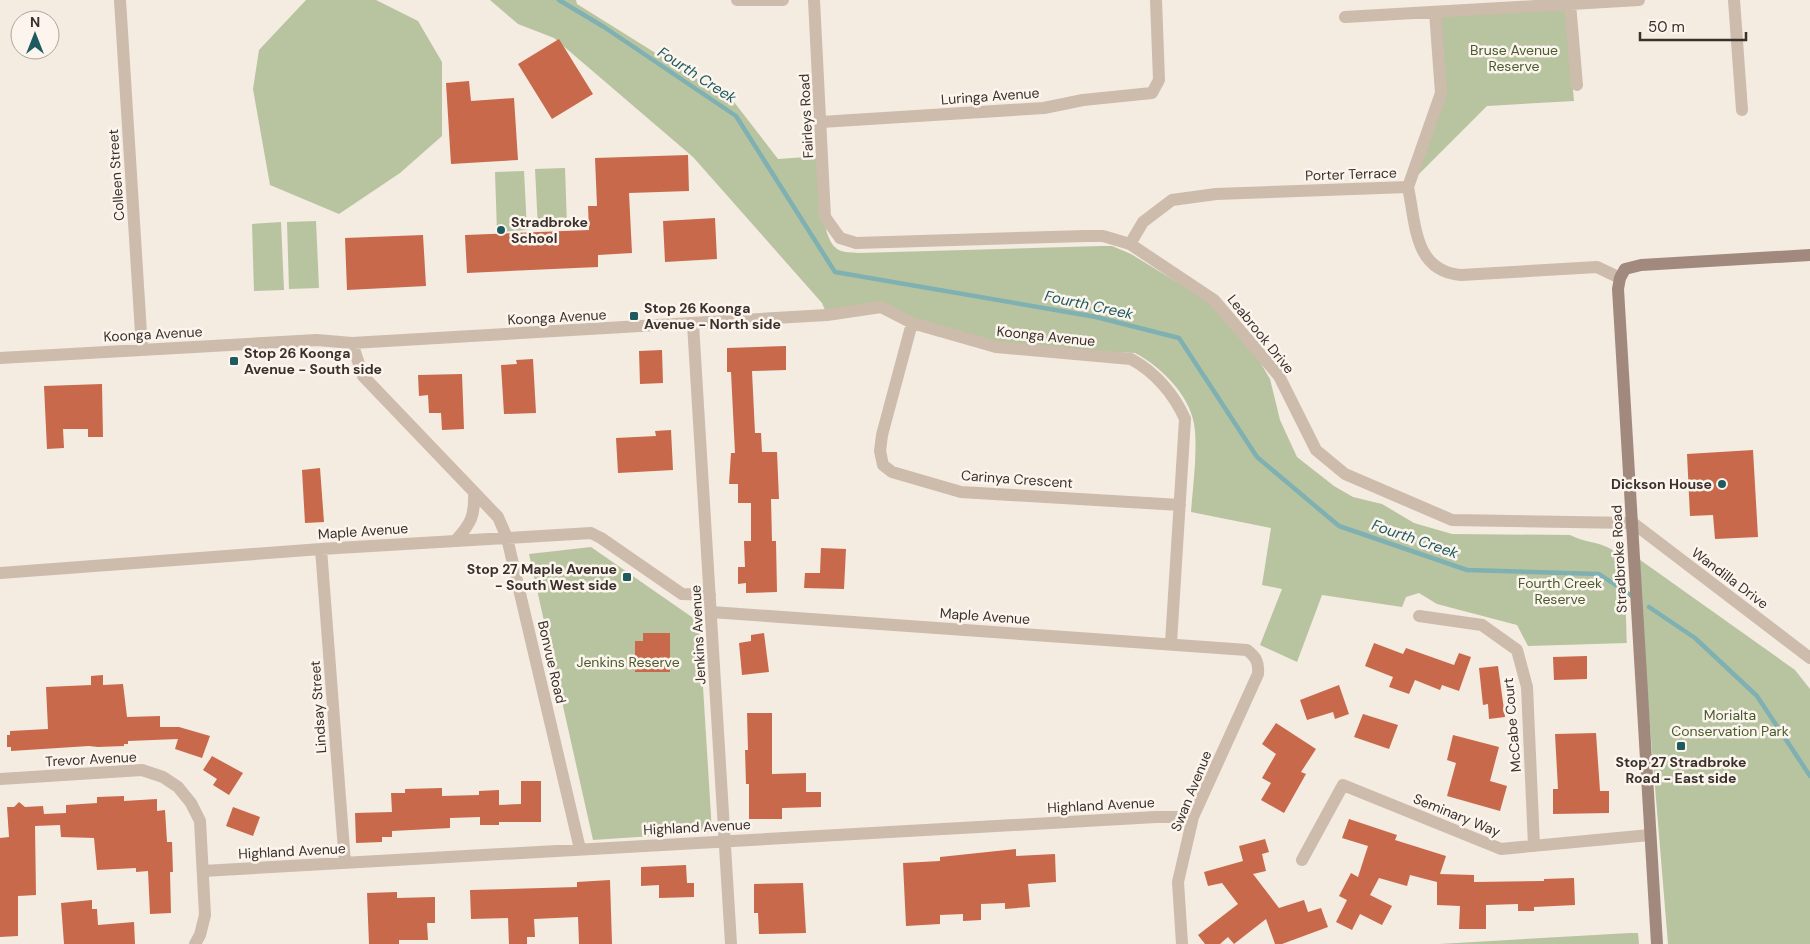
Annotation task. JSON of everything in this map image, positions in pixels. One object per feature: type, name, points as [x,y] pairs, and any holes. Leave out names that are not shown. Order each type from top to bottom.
[{"type":"main road","points":[[1620,278],[1625,269],[1641,265],[1810,255]]},
{"type":"main road","name":"Stradbroke Road","points":[[1620,278],[1618,289],[1656,944]]},
{"type":"street","name":"Colleen Street","points":[[120,0],[142,349]]},
{"type":"street","points":[[737,0],[783,0]]},
{"type":"street","name":"Fairleys Road","points":[[814,0],[822,122],[825,217],[832,229]]},
{"type":"street","name":"Luringa Avenue","points":[[822,122],[1044,108],[1082,100],[1152,92],[1160,80],[1156,0]]},
{"type":"street","points":[[1345,18],[1639,0]]},
{"type":"street","points":[[1734,0],[1742,110]]},
{"type":"street","points":[[1570,4],[1578,85]]},
{"type":"street","points":[[1408,187],[1441,94],[1435,12]]},
{"type":"street","name":"Porter Terrace","points":[[1130,244],[1143,222],[1172,200],[1216,194],[1408,187],[1422,251],[1426,260],[1447,274],[1461,275],[1597,266],[1620,278]]},
{"type":"street","name":"Leabrook Drive","points":[[832,229],[840,238],[856,243],[1103,236],[1130,244],[1214,300],[1279,376],[1316,450],[1345,474],[1452,520],[1633,523]]},
{"type":"street","name":"Koonga Avenue","points":[[0,358],[317,340],[352,344],[828,315],[881,307],[912,323],[996,347],[1131,359],[1150,370],[1178,405],[1185,420],[1171,643]]},
{"type":"street","name":"Carinya Crescent","points":[[912,323],[882,436],[880,451],[883,465],[892,472],[961,492],[1180,505]]},
{"type":"street","name":"Jenkins Avenue","points":[[693,324],[731,944]]},
{"type":"street","name":"Bonvue Road","points":[[352,344],[363,376],[498,517],[507,538],[580,849]]},
{"type":"street","points":[[455,541],[469,526],[475,507],[474,492]]},
{"type":"street","name":"Wandilla Drive","points":[[1633,523],[1810,658]]},
{"type":"street","name":"Maple Avenue","points":[[0,573],[321,549],[591,533],[682,594],[710,595]]},
{"type":"street","name":"Lindsay Street","points":[[321,549],[345,863]]},
{"type":"street","name":"Maple Avenue","points":[[711,612],[1171,643],[1247,650],[1255,656]]},
{"type":"street","name":"McCabe Court","points":[[1419,616],[1482,625],[1517,650],[1527,687],[1534,846]]},
{"type":"street","name":"Swan Avenue","points":[[1182,944],[1178,882],[1193,817],[1258,674],[1255,656]]},
{"type":"street","name":"Trevor Avenue","points":[[0,778],[142,770],[163,777],[178,787],[187,798],[200,821],[205,915],[200,935],[195,944]]},
{"type":"street","name":"Seminary Way","points":[[1302,860],[1343,785],[1501,849],[1650,835]]},
{"type":"street","name":"Highland Avenue","points":[[203,871],[724,840],[1156,817],[1193,817]]},
{"type":"green space","points":[[306,0],[376,0],[418,21],[442,62],[442,136],[400,173],[339,214],[270,185],[253,89],[259,50]]},
{"type":"green space","name":"Fourth Creek Reserve","points":[[490,0],[576,0],[577,4],[734,102],[778,159],[821,156],[824,221],[832,244],[841,251],[858,253],[1112,246],[1131,254],[1211,303],[1257,357],[1270,379],[1280,420],[1297,457],[1334,486],[1353,497],[1382,504],[1414,523],[1452,534],[1570,535],[1611,549],[1616,555],[1623,579],[1627,643],[1528,646],[1517,625],[1437,604],[1419,593],[1406,597],[1402,607],[1322,595],[1297,662],[1260,645],[1282,589],[1262,585],[1271,528],[1191,512],[1196,451],[1193,419],[1189,407],[1182,396],[1155,366],[1135,353],[996,347],[880,307],[827,315],[822,303],[693,157],[554,38],[518,24]]},
{"type":"green space","name":"Bruse Avenue Reserve","points":[[1566,9],[1574,101],[1487,106],[1416,177],[1446,93],[1439,16]]},
{"type":"green space","points":[[565,168],[567,227],[538,228],[535,169]]},
{"type":"green space","points":[[524,171],[527,230],[497,232],[495,172]]},
{"type":"green space","points":[[316,221],[319,288],[289,289],[287,222]]},
{"type":"green space","points":[[281,222],[284,290],[254,291],[252,224]]},
{"type":"green space","name":"Jenkins Reserve","points":[[591,547],[699,622],[712,832],[593,840],[529,554]]},
{"type":"green space","name":"Morialta Conservation Park","points":[[1636,557],[1795,670],[1810,689],[1810,944],[1668,944]]},
{"type":"green space","points":[[1638,933],[1639,944],[1439,944]]},
{"type":"building","points":[[559,39],[593,94],[552,119],[518,64]]},
{"type":"building","points":[[469,81],[471,101],[514,98],[518,160],[451,164],[446,83]]},
{"type":"building","points":[[688,155],[689,191],[629,193],[632,253],[598,255],[598,267],[467,273],[465,235],[589,230],[588,206],[597,206],[595,158]]},
{"type":"building","points":[[715,218],[717,259],[665,262],[663,221]]},
{"type":"building","points":[[423,235],[426,286],[347,290],[345,238]]},
{"type":"building","points":[[786,346],[786,370],[752,371],[755,433],[761,433],[762,452],[777,452],[779,499],[771,499],[772,541],[776,541],[777,592],[746,593],[746,583],[738,584],[738,567],[745,567],[744,541],[751,541],[751,503],[738,503],[738,484],[729,484],[731,453],[735,453],[731,372],[727,372],[727,348]]},
{"type":"building","points":[[662,350],[663,383],[640,384],[639,351]]},
{"type":"building","points":[[533,359],[536,413],[504,414],[501,365],[517,364],[516,360]]},
{"type":"building","points":[[462,374],[464,429],[442,430],[441,413],[429,413],[428,395],[419,396],[418,375]]},
{"type":"building","points":[[102,384],[103,437],[88,437],[88,429],[63,429],[64,448],[47,449],[44,386]]},
{"type":"building","points":[[671,430],[673,470],[618,473],[616,438],[656,436],[655,431]]},
{"type":"building","name":"Dickson House","points":[[1753,450],[1758,537],[1715,539],[1713,515],[1690,516],[1687,454]]},
{"type":"building","points":[[320,468],[324,522],[305,523],[302,470]]},
{"type":"building","points":[[821,548],[846,549],[844,589],[804,588],[805,573],[820,573]]},
{"type":"building","points":[[643,633],[670,633],[670,672],[635,672],[635,641],[643,641]]},
{"type":"building","points":[[764,633],[769,672],[742,675],[739,643],[751,641],[751,635]]},
{"type":"building","points":[[1374,643],[1403,654],[1406,648],[1454,665],[1459,653],[1471,657],[1459,691],[1442,685],[1440,690],[1415,680],[1409,694],[1389,687],[1393,677],[1365,666]]},
{"type":"building","points":[[1587,656],[1587,679],[1554,680],[1553,657]]},
{"type":"building","points":[[1498,666],[1505,717],[1489,719],[1488,704],[1483,705],[1479,668]]},
{"type":"building","points":[[103,675],[103,685],[123,684],[127,717],[160,716],[160,727],[179,727],[210,736],[202,758],[175,749],[178,739],[128,741],[128,744],[124,744],[124,746],[89,746],[11,751],[11,747],[7,747],[7,735],[10,735],[10,731],[48,729],[46,687],[91,685],[91,676]]},
{"type":"building","points":[[1339,685],[1349,714],[1335,719],[1333,712],[1307,720],[1300,700]]},
{"type":"building","points":[[747,713],[772,713],[772,774],[806,773],[806,792],[821,792],[821,807],[782,808],[782,819],[749,819],[749,784],[746,784],[745,750],[748,750]]},
{"type":"building","points":[[1363,714],[1398,725],[1389,749],[1354,737]]},
{"type":"building","points":[[1276,723],[1316,749],[1301,772],[1306,774],[1284,813],[1261,800],[1271,783],[1262,778],[1276,754],[1262,744]]},
{"type":"building","points":[[1596,733],[1600,791],[1609,791],[1609,813],[1553,814],[1553,789],[1558,789],[1555,734]]},
{"type":"building","points":[[1453,735],[1499,747],[1490,781],[1507,786],[1500,811],[1447,796],[1456,763],[1447,760]]},
{"type":"building","points":[[212,756],[243,773],[229,795],[213,785],[217,779],[203,770]]},
{"type":"building","points":[[521,781],[541,781],[541,822],[499,822],[499,825],[480,825],[480,817],[450,818],[450,828],[392,831],[392,837],[382,837],[382,842],[356,843],[355,813],[392,812],[391,793],[405,793],[405,789],[442,788],[442,796],[479,795],[479,791],[499,790],[499,805],[521,804]]},
{"type":"building","points":[[124,796],[124,801],[157,799],[157,811],[165,810],[167,842],[172,842],[173,872],[170,872],[171,913],[150,914],[148,871],[136,872],[136,868],[97,870],[94,838],[61,837],[60,825],[35,826],[36,895],[18,896],[18,936],[0,937],[0,838],[9,837],[7,807],[14,807],[19,802],[25,807],[43,806],[44,814],[66,813],[66,805],[97,803],[97,797]]},
{"type":"building","points":[[233,807],[260,817],[253,836],[226,826]]},
{"type":"building","points":[[1349,819],[1397,835],[1395,840],[1446,856],[1440,874],[1474,875],[1474,882],[1544,881],[1544,879],[1574,878],[1575,905],[1534,907],[1534,911],[1518,911],[1518,904],[1486,905],[1486,929],[1459,929],[1460,906],[1437,905],[1437,882],[1410,875],[1407,886],[1379,878],[1370,895],[1392,906],[1382,925],[1360,914],[1352,930],[1336,922],[1347,900],[1339,896],[1351,873],[1358,877],[1368,846],[1342,838]]},
{"type":"building","points":[[1265,839],[1269,852],[1262,854],[1266,871],[1253,874],[1279,908],[1304,900],[1308,912],[1321,908],[1328,927],[1282,944],[1275,944],[1266,919],[1234,944],[1228,937],[1220,944],[1205,944],[1198,935],[1238,904],[1222,883],[1208,886],[1204,872],[1243,861],[1239,846]]},
{"type":"building","points":[[1016,849],[1016,856],[1055,854],[1056,882],[1028,884],[1030,907],[1005,909],[1005,903],[981,904],[981,920],[963,921],[963,914],[940,915],[940,924],[906,926],[903,863],[940,861],[940,857]]},
{"type":"building","points":[[686,865],[687,883],[694,883],[694,897],[659,898],[659,885],[641,886],[641,867]]},
{"type":"building","points":[[610,880],[612,944],[579,944],[578,917],[534,919],[535,937],[527,937],[527,944],[509,944],[508,918],[471,919],[470,890],[577,887],[577,882]]},
{"type":"building","points":[[803,883],[806,933],[759,934],[758,913],[754,913],[754,884]]},
{"type":"building","points":[[397,892],[397,898],[435,897],[435,923],[427,923],[428,940],[399,940],[399,944],[369,944],[367,893]]},
{"type":"building","points":[[92,900],[92,909],[97,909],[98,925],[134,922],[135,944],[64,944],[61,903]]},
{"type":"waterway","name":"Fourth Creek","points":[[559,0],[604,27],[736,116],[835,272],[1096,317],[1179,338],[1257,457],[1339,526],[1467,570],[1599,574],[1632,596]]},
{"type":"waterway","name":"Fourth Creek","points":[[1649,607],[1695,638],[1757,696],[1810,776]]},
{"type":"place","name":"Stradbroke School","points":[[501,230]]},
{"type":"place","name":"Stop 26 Koonga Avenue - North side","points":[[634,316]]},
{"type":"place","name":"Stop 26 Koonga Avenue - South side","points":[[234,361]]},
{"type":"place","name":"Dickson House","points":[[1722,484]]},
{"type":"place","name":"Stop 27 Maple Avenue - South West side","points":[[627,577]]},
{"type":"place","name":"Stop 27 Stradbroke Road - East side","points":[[1681,746]]}]
